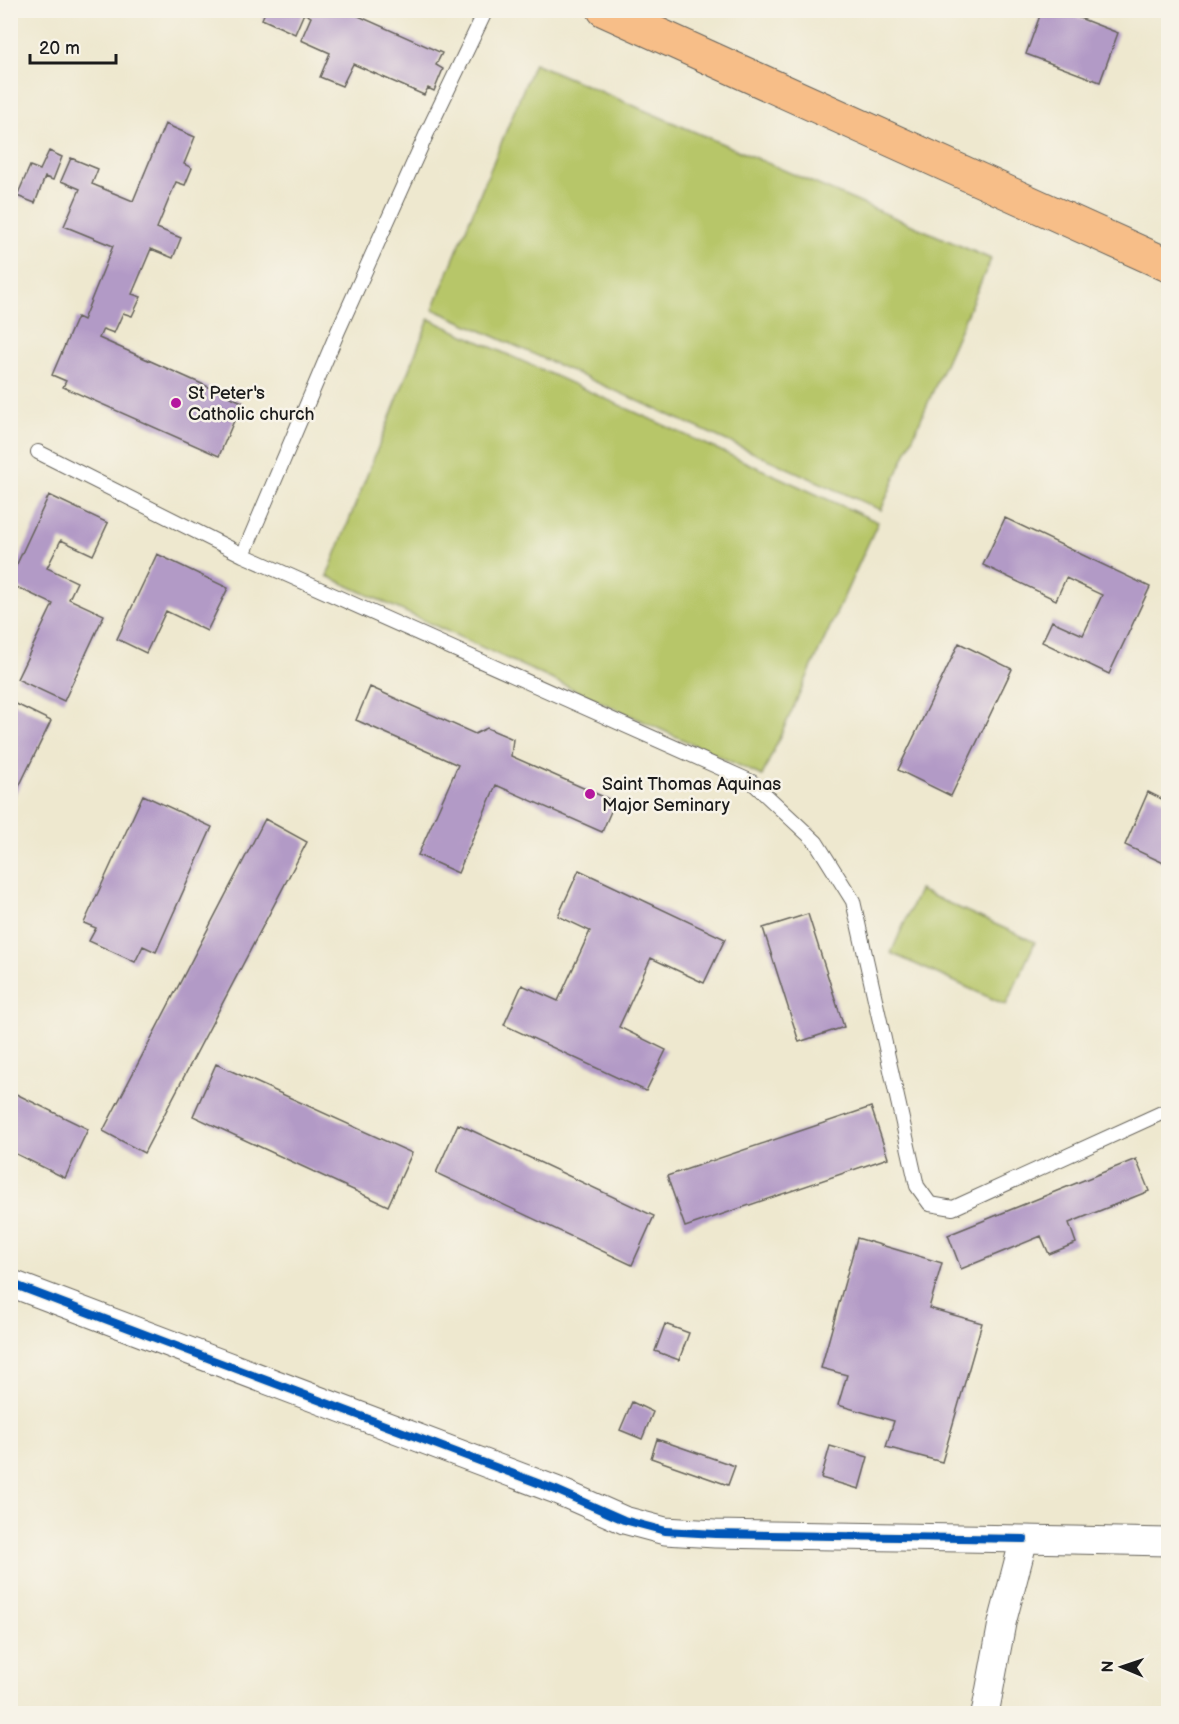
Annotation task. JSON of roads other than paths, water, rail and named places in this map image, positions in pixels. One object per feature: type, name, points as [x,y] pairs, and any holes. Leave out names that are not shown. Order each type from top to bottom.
[{"type":"main road","points":[[604,10],[1168,265]]},
{"type":"street","points":[[10,1282],[556,1490],[624,1520],[666,1531],[715,1534],[1168,1542]]},
{"type":"street","points":[[986,1713],[1002,1623],[1024,1539]]},
{"type":"lane","points":[[243,555],[338,331],[427,133],[486,10]]},
{"type":"lane","points":[[38,452],[243,555],[752,782],[816,842],[853,901],[917,1186],[930,1204],[953,1208],[1168,1110]]},
{"type":"place","name":"St Peter's Catholic church","points":[[176,403]]},
{"type":"place","name":"Saint Thomas Aquinas Major Seminary","points":[[590,794]]}]
